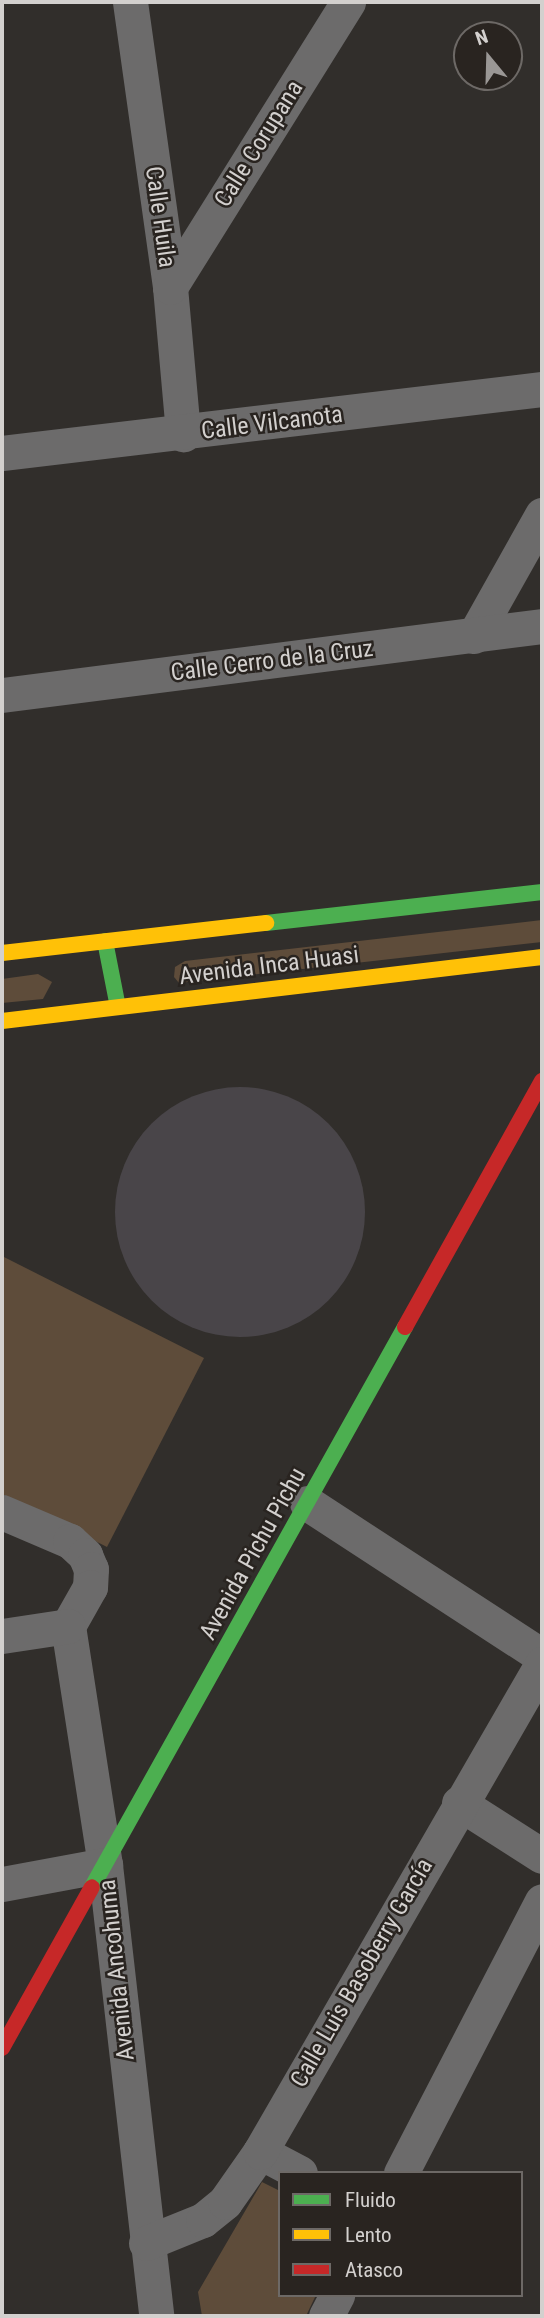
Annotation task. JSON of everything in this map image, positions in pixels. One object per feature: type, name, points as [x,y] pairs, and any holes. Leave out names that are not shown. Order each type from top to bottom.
[{"type":"street","name":"Calle Huila","points":[[130,2],[170,287],[183,434]]},
{"type":"street","name":"Calle Corupana","points":[[170,287],[348,2]]},
{"type":"street","name":"Calle Vilcanota","points":[[2,453],[183,434],[542,389]]},
{"type":"street","points":[[474,636],[542,514]]},
{"type":"street","name":"Calle Cerro de la Cruz","points":[[2,695],[542,626]]},
{"type":"street","name":"Avenida Inca Huasi","points":[[2,953],[542,891]]},
{"type":"street","points":[[105,941],[118,1007]]},
{"type":"street","name":"Avenida Inca Huasi","points":[[2,1021],[542,957]]},
{"type":"street","name":"Avenida Pichu Pichu","points":[[2,2048],[12,2008],[105,1865],[542,1080]]},
{"type":"street","points":[[307,1503],[542,1656]]},
{"type":"street","points":[[2,1512],[70,1541],[85,1555],[91,1569],[90,1587],[68,1626],[2,1636]]},
{"type":"street","name":"Avenida Ancohuma","points":[[68,1626],[105,1865],[156,2316]]},
{"type":"street","name":"Calle Luis Basoberry García","points":[[146,2242],[203,2220],[225,2202],[260,2151],[459,1803],[542,1664]]},
{"type":"street","points":[[459,1803],[542,1856]]},
{"type":"street","points":[[2,1884],[105,1865]]},
{"type":"street","points":[[402,2171],[542,1901]]},
{"type":"street","points":[[260,2151],[296,2171]]},
{"type":"street","points":[[326,2316],[336,2297]]},
{"type":"shaded area","points":[[542,920],[542,942],[179,983],[174,977],[175,967],[185,961]]},
{"type":"shaded area","points":[[38,974],[52,982],[43,999],[2,1003],[2,979]]},
{"type":"shaded area","points":[[2,1256],[204,1358],[107,1547],[2,1494]]},
{"type":"shaded area","points":[[262,2182],[278,2190],[278,2297],[315,2297],[306,2316],[202,2316],[198,2292]]},
{"type":"building","points":[[240,1087],[288,1097],[309,1108],[328,1124],[344,1143],[355,1164],[365,1212],[355,1260],[344,1281],[328,1300],[309,1316],[288,1327],[240,1337],[192,1327],[171,1316],[152,1300],[136,1281],[125,1260],[115,1212],[125,1164],[136,1143],[152,1124],[171,1108],[192,1097]]},
{"type":"traffic: fast","points":[[266,923],[542,892]]},
{"type":"traffic: fast","points":[[105,941],[118,1007]]},
{"type":"traffic: fast","points":[[92,1887],[405,1327]]},
{"type":"traffic: slow","points":[[2,953],[266,923]]},
{"type":"traffic: slow","points":[[2,1021],[542,957]]},
{"type":"traffic: jam","points":[[405,1327],[542,1081]]},
{"type":"traffic: jam","points":[[2,2048],[92,1887]]}]
